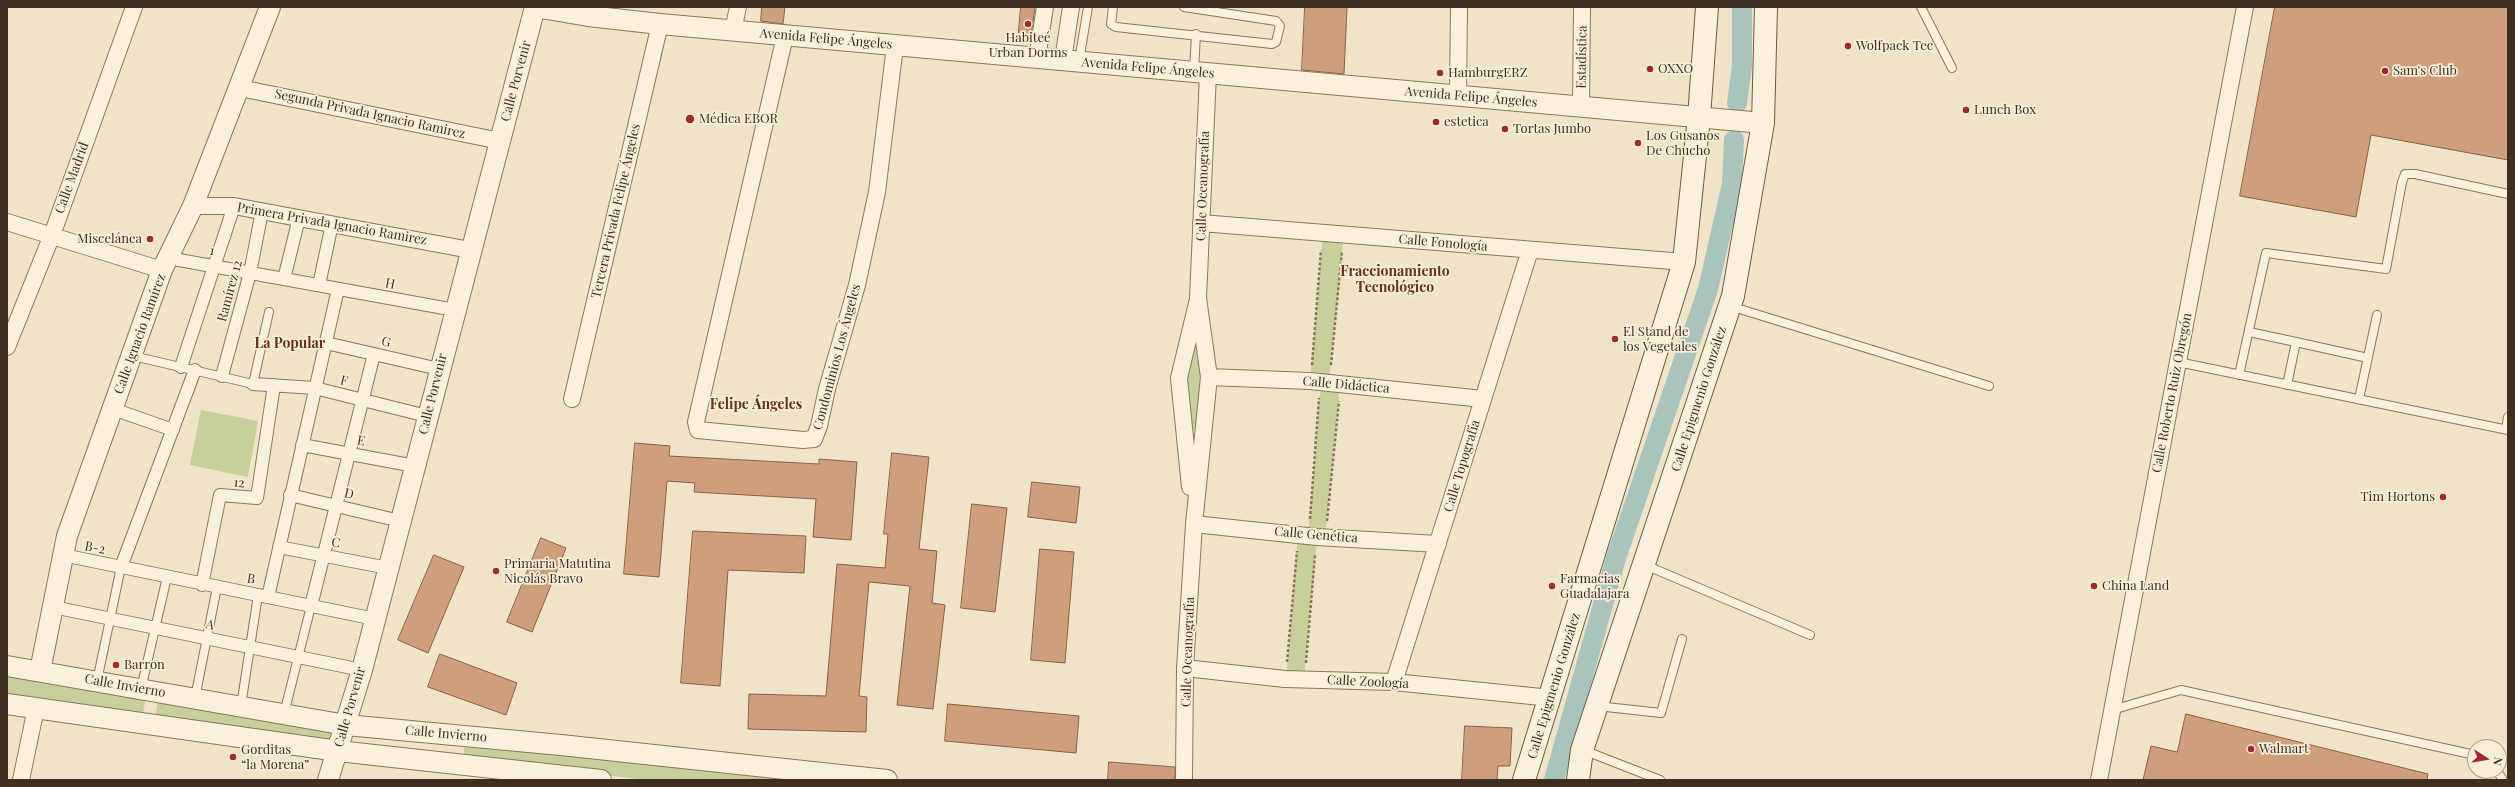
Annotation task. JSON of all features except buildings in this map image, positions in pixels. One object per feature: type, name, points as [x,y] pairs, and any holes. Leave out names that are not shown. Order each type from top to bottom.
[{"type":"main road","name":"Calle Epigmenio González","points":[[1524,780],[1551,698],[1684,262],[1699,117],[1707,7]]},
{"type":"main road","name":"Calle Epigmenio González","points":[[1578,780],[1582,750],[1730,306],[1763,123],[1766,7]]},
{"type":"street","name":"Calle Madrid","points":[[7,347],[52,235],[134,7]]},
{"type":"street","name":"Calle Ignacio Ramírez","points":[[40,671],[67,536],[165,264],[193,206],[240,88],[270,7]]},
{"type":"street","name":"Avenida Felipe Ángeles","points":[[535,7],[590,12],[660,24],[785,36],[1763,123]]},
{"type":"street","name":"Calle Porvenir","points":[[328,780],[362,670],[470,250],[535,7]]},
{"type":"street","points":[[733,31],[738,7]]},
{"type":"street","points":[[1037,58],[1045,7]]},
{"type":"street","points":[[1071,7],[1071,61]]},
{"type":"street","points":[[1458,96],[1459,7]]},
{"type":"street","name":"Estadística","points":[[1581,107],[1582,7]]},
{"type":"street","name":"Calle Roberto Ruiz Obregón","points":[[2099,780],[2245,7]]},
{"type":"street","name":"Tercera Privada Felipe Ángeles","points":[[572,399],[660,24]]},
{"type":"street","name":"Condominios Los Ángeles","points":[[785,36],[696,422],[698,430],[803,440],[814,439],[819,426],[827,389],[857,285],[878,192],[895,46]]},
{"type":"street","name":"Calle Oceanografía","points":[[1184,780],[1186,668],[1194,524],[1209,376],[1198,298],[1201,223],[1201,73]]},
{"type":"street","name":"Segunda Privada Ignacio Ramirez","points":[[240,88],[500,141]]},
{"type":"street","name":"Primera Privada Ignacio Ramirez","points":[[193,206],[234,206],[470,250]]},
{"type":"street","points":[[182,367],[234,206]]},
{"type":"street","name":"Ramírez 12","points":[[222,376],[250,273],[262,211]]},
{"type":"street","points":[[299,218],[279,278],[319,285],[332,224]]},
{"type":"street","points":[[7,222],[165,264]]},
{"type":"street","name":"Calle Fonología","points":[[1201,223],[1684,262]]},
{"type":"street","name":"Calle Topografía","points":[[1394,682],[1530,250]]},
{"type":"street","name":"1","points":[[165,264],[214,266],[279,278]]},
{"type":"street","name":"H","points":[[319,285],[455,310]]},
{"type":"street","points":[[263,596],[279,547],[338,289]]},
{"type":"street","name":"Calle Oceanografía","points":[[1194,524],[1179,378],[1198,298]]},
{"type":"street","name":"G","points":[[326,343],[439,370]]},
{"type":"street","points":[[311,606],[338,506],[374,354]]},
{"type":"street","points":[[121,567],[195,370]]},
{"type":"street","name":"Calle Didáctica","points":[[1209,376],[1325,383],[1483,399]]},
{"type":"street","name":"F","points":[[253,384],[315,388],[428,416]]},
{"type":"street","name":"12","points":[[202,585],[220,495],[257,498],[274,385]]},
{"type":"street","points":[[113,409],[173,430]]},
{"type":"street","name":"E","points":[[302,445],[415,466]]},
{"type":"street","name":"D","points":[[290,495],[400,521]]},
{"type":"street","name":"Calle Genética","points":[[1194,524],[1312,536],[1438,544]]},
{"type":"street","name":"C","points":[[279,547],[388,568]]},
{"type":"street","name":"B-2","points":[[63,555],[121,567]]},
{"type":"street","name":"B","points":[[121,567],[202,585],[375,619]]},
{"type":"street","name":"A","points":[[53,607],[362,670]]},
{"type":"street","name":"Calle Invierno","points":[[7,666],[346,725],[561,745],[887,780]]},
{"type":"street","name":"Calle Zoología","points":[[1186,668],[1286,679],[1394,682],[1551,698]]},
{"type":"street","points":[[146,690],[146,724]]},
{"type":"street","points":[[7,704],[338,751],[601,780]]},
{"type":"street","points":[[21,780],[36,708]]},
{"type":"lane","points":[[1071,61],[1088,7]]},
{"type":"lane","points":[[1113,7],[1111,24],[1116,27],[1196,34],[1272,44],[1276,42],[1280,26],[1276,21],[1184,7]]},
{"type":"lane","points":[[1921,7],[1952,68]]},
{"type":"lane","points":[[1196,34],[1201,73]]},
{"type":"lane","points":[[2239,375],[2266,253],[2386,269],[2402,182],[2405,174],[2415,174],[2508,194]]},
{"type":"lane","points":[[1730,306],[1989,386]]},
{"type":"lane","points":[[132,356],[253,384],[270,312]]},
{"type":"lane","points":[[2359,399],[2377,315]]},
{"type":"lane","points":[[2249,332],[2368,358]]},
{"type":"lane","points":[[2287,385],[2296,342]]},
{"type":"lane","points":[[2178,362],[2507,430],[2508,418]]},
{"type":"lane","points":[[1644,565],[1810,635]]},
{"type":"lane","points":[[97,681],[121,567]]},
{"type":"lane","points":[[146,690],[156,628],[167,577]]},
{"type":"lane","points":[[194,698],[217,587]]},
{"type":"lane","points":[[241,707],[250,647],[263,596]]},
{"type":"lane","points":[[284,714],[297,657],[311,606]]},
{"type":"lane","points":[[1597,706],[1661,713],[1682,639]]},
{"type":"lane","points":[[2112,710],[2181,690],[2467,754]]},
{"type":"lane","points":[[1582,750],[1660,780]]},
{"type":"path","points":[[1286,679],[1312,536],[1325,383],[1323,234]]},
{"type":"path","points":[[1304,680],[1312,536],[1325,383],[1344,234]]},
{"type":"green space","points":[[1323,234],[1344,234],[1329,383],[1340,384],[1325,537],[1317,537],[1304,680],[1286,679],[1298,535],[1308,535],[1321,383],[1310,381]]},
{"type":"green space","points":[[1197,324],[1208,377],[1194,431],[1183,380]]},
{"type":"green space","points":[[201,410],[258,421],[248,477],[190,465]]},
{"type":"green space","points":[[7,675],[146,697],[142,718],[7,697]]},
{"type":"green space","points":[[158,700],[338,729],[331,744],[155,716]]},
{"type":"green space","points":[[464,744],[805,780],[646,780],[464,758]]},
{"type":"waterway","points":[[1737,103],[1742,66],[1742,7]]},
{"type":"waterway","points":[[1554,780],[1616,558],[1708,289],[1732,184],[1734,140]]},
{"type":"place","name":"Habiteé Urban Dorms","points":[[1028,24]]},
{"type":"place","name":"Wolfpack Tec","points":[[1848,46]]},
{"type":"place","name":"OXXO","points":[[1650,69]]},
{"type":"place","name":"Sam's Club","points":[[2385,71]]},
{"type":"place","name":"HamburgERZ","points":[[1440,73]]},
{"type":"place","name":"Lunch Box","points":[[1966,110]]},
{"type":"place","name":"Médica EBOR","points":[[690,119]]},
{"type":"place","name":"estetica","points":[[1436,122]]},
{"type":"place","name":"Tortas Jumbo","points":[[1505,129]]},
{"type":"place","name":"Los Gusanos De Chucho","points":[[1638,143]]},
{"type":"place","name":"Miscelánea","points":[[150,239]]},
{"type":"place","name":"El Stand de los Vegetales","points":[[1615,339]]},
{"type":"place","name":"Tim Hortons","points":[[2443,497]]},
{"type":"place","name":"Primaria Matutina Nicolás Bravo","points":[[496,571]]},
{"type":"place","name":"Farmacias Guadalajara","points":[[1552,586]]},
{"type":"place","name":"China Land","points":[[2094,586]]},
{"type":"place","name":"Barron","points":[[116,665]]},
{"type":"place","name":"Walmart","points":[[2251,749]]},
{"type":"place","name":"Gorditas “la Morena”","points":[[233,757]]},
{"type":"district","name":"Fraccionamiento Tecnológico","points":[[1395,280]]},
{"type":"district","name":"La Popular","points":[[290,344]]},
{"type":"district","name":"Felipe Ángeles","points":[[756,405]]}]
